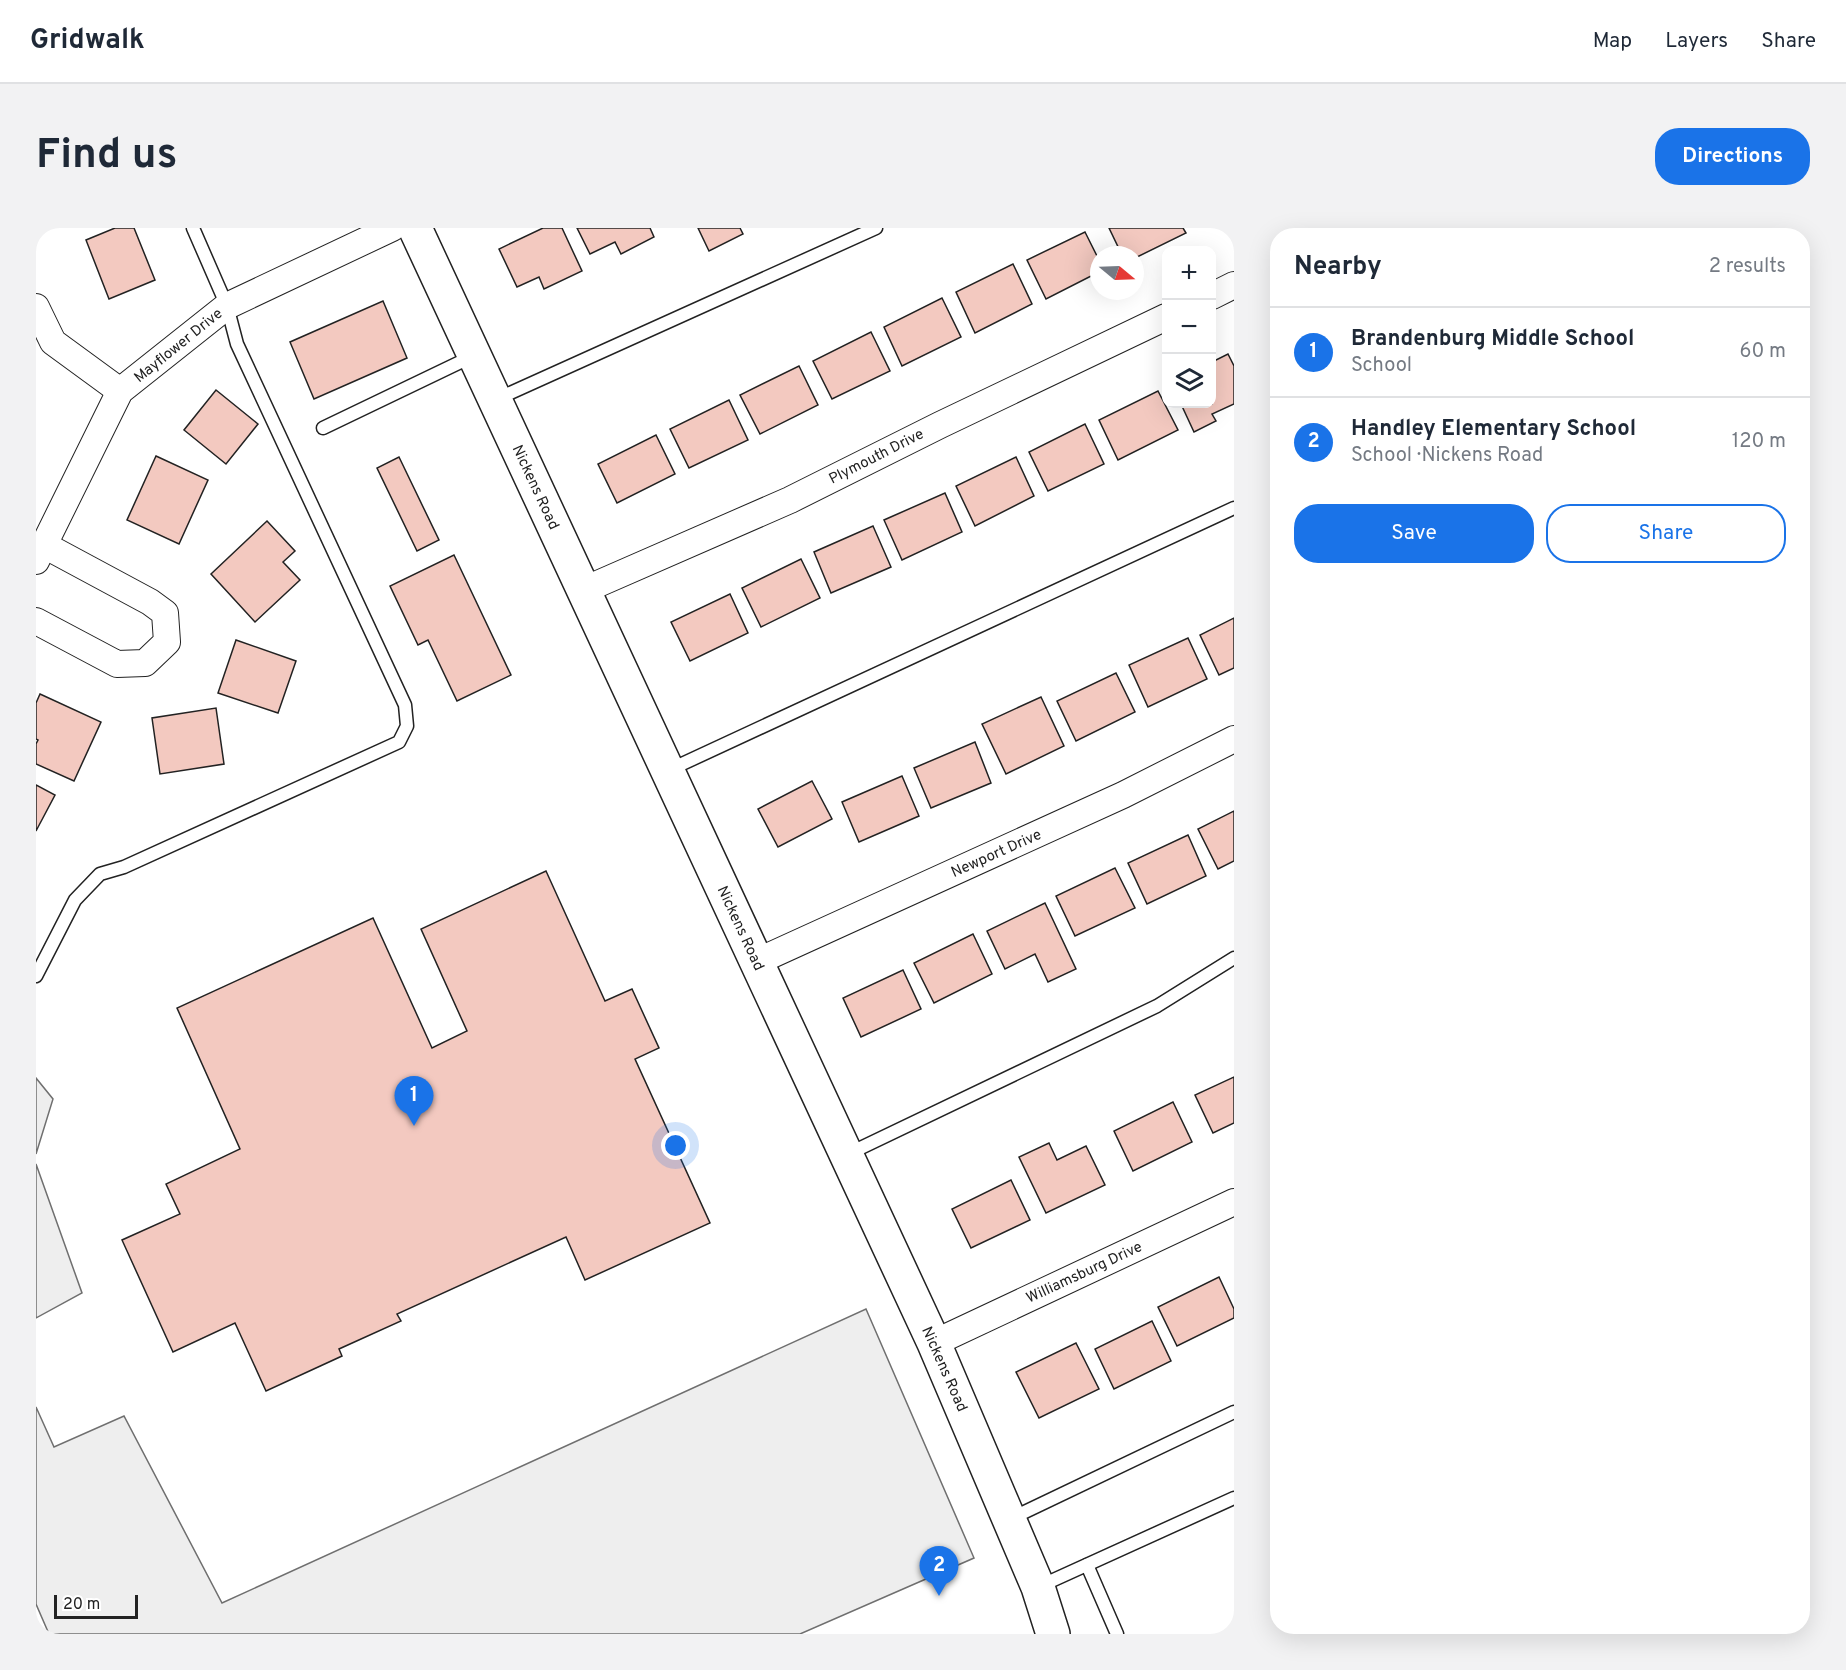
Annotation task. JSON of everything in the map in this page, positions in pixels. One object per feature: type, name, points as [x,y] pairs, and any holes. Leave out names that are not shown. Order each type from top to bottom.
[{"type":"street","name":"Mayflower Drive","points":[[36,621],[117,664],[145,663],[167,642],[165,613],[150,602],[40,553],[120,391],[227,306],[392,228]]},
{"type":"street","name":"Nickens Road","points":[[415,228],[934,1343],[1038,1587],[1053,1634]]},
{"type":"street","points":[[1216,294],[1234,285]]},
{"type":"street","points":[[36,307],[53,342],[120,391]]},
{"type":"street","name":"Plymouth Drive","points":[[584,590],[790,500],[940,425],[1162,320]]},
{"type":"street","name":"Newport Drive","points":[[756,962],[1123,795],[1234,739]]},
{"type":"street","name":"Williamsburg Drive","points":[[934,1343],[1234,1202]]},
{"type":"lane","points":[[36,976],[75,900],[100,874],[124,867],[399,742],[407,726],[405,705],[237,344],[227,306],[193,228]]},
{"type":"lane","points":[[496,400],[876,228]]},
{"type":"lane","points":[[323,429],[474,355]]},
{"type":"lane","points":[[668,771],[1234,508]]},
{"type":"lane","points":[[847,1155],[1157,1006],[1234,958]]},
{"type":"lane","points":[[1009,1519],[1234,1412]]},
{"type":"lane","points":[[1038,1587],[1234,1498]]},
{"type":"lane","points":[[1087,1565],[1117,1634]]},
{"type":"shaded area","points":[[36,1078],[53,1099],[36,1154]]},
{"type":"shaded area","points":[[36,1164],[82,1293],[36,1318]]},
{"type":"shaded area","points":[[866,1309],[974,1558],[800,1634],[49,1634],[36,1604],[36,1407],[54,1447],[124,1416],[222,1603]]},
{"type":"building","points":[[115,228],[134,228],[155,280],[109,299],[86,240]]},
{"type":"building","points":[[543,228],[562,228],[582,271],[544,289],[539,277],[517,287],[499,249]]},
{"type":"building","points":[[577,228],[650,228],[654,237],[621,254],[615,242],[590,254]]},
{"type":"building","points":[[698,228],[740,228],[743,234],[709,251]]},
{"type":"building","points":[[1109,228],[1183,228],[1186,233],[1144,254],[1144,246],[1118,246]]},
{"type":"building","points":[[1085,232],[1092,246],[1090,246],[1090,277],[1046,299],[1027,260]]},
{"type":"building","points":[[1013,264],[1032,304],[975,333],[956,292]]},
{"type":"building","points":[[942,298],[961,337],[902,366],[884,327]]},
{"type":"building","points":[[383,301],[407,358],[314,399],[290,342]]},
{"type":"building","points":[[871,332],[890,371],[832,399],[813,361]]},
{"type":"building","points":[[1228,354],[1234,366],[1234,404],[1212,414],[1216,421],[1194,432],[1183,408],[1216,408],[1216,360]]},
{"type":"building","points":[[799,366],[818,405],[760,434],[740,395]]},
{"type":"building","points":[[216,390],[258,424],[226,464],[184,430]]},
{"type":"building","points":[[1158,391],[1162,399],[1162,408],[1167,408],[1178,430],[1118,460],[1099,420]]},
{"type":"building","points":[[729,400],[748,440],[689,468],[670,429]]},
{"type":"building","points":[[1085,424],[1104,464],[1048,491],[1029,452]]},
{"type":"building","points":[[656,435],[675,474],[617,503],[598,464]]},
{"type":"building","points":[[156,456],[208,480],[179,544],[127,520]]},
{"type":"building","points":[[399,457],[439,540],[417,551],[377,468]]},
{"type":"building","points":[[1016,457],[1034,496],[975,526],[956,486]]},
{"type":"building","points":[[945,493],[962,532],[902,560],[884,520]]},
{"type":"building","points":[[267,521],[295,551],[283,562],[300,580],[255,622],[211,574]]},
{"type":"building","points":[[873,526],[891,567],[831,593],[814,552]]},
{"type":"building","points":[[454,555],[511,675],[457,701],[428,640],[418,645],[390,586]]},
{"type":"building","points":[[801,559],[820,598],[761,627],[742,588]]},
{"type":"building","points":[[730,594],[748,633],[690,661],[671,622]]},
{"type":"building","points":[[1234,618],[1234,668],[1219,675],[1200,635]]},
{"type":"building","points":[[1188,638],[1207,679],[1148,707],[1129,665]]},
{"type":"building","points":[[236,640],[296,661],[278,713],[218,693]]},
{"type":"building","points":[[1116,673],[1135,712],[1076,741],[1057,701]]},
{"type":"building","points":[[40,694],[101,722],[74,781],[36,764],[38,740],[36,739],[36,703]]},
{"type":"building","points":[[1041,697],[1064,746],[1006,774],[982,724]]},
{"type":"building","points":[[216,708],[224,764],[160,774],[152,718]]},
{"type":"building","points":[[975,742],[991,783],[931,808],[914,768]]},
{"type":"building","points":[[902,776],[919,816],[859,842],[842,802]]},
{"type":"building","points":[[812,781],[832,819],[778,847],[758,809]]},
{"type":"building","points":[[36,785],[55,795],[36,831]]},
{"type":"building","points":[[1234,811],[1234,861],[1218,869],[1198,829]]},
{"type":"building","points":[[1188,835],[1206,876],[1147,904],[1128,863]]},
{"type":"building","points":[[1115,868],[1135,908],[1075,936],[1056,896]]},
{"type":"building","points":[[546,871],[605,1001],[632,989],[659,1048],[635,1059],[710,1223],[585,1280],[566,1237],[397,1314],[401,1321],[339,1349],[342,1356],[266,1391],[235,1323],[173,1352],[122,1240],[180,1214],[166,1184],[240,1149],[177,1008],[373,918],[432,1048],[467,1031],[421,929]]},
{"type":"building","points":[[1045,903],[1076,969],[1048,982],[1035,954],[1005,969],[987,931]]},
{"type":"building","points":[[973,934],[992,974],[934,1003],[914,963]]},
{"type":"building","points":[[903,970],[921,1009],[861,1037],[843,998]]},
{"type":"building","points":[[1234,1077],[1234,1123],[1213,1133],[1195,1095]]},
{"type":"building","points":[[1173,1102],[1192,1142],[1133,1171],[1114,1131]]},
{"type":"building","points":[[1049,1143],[1057,1160],[1086,1146],[1105,1185],[1046,1213],[1019,1157]]},
{"type":"building","points":[[1011,1180],[1030,1220],[971,1248],[952,1209]]},
{"type":"building","points":[[1219,1277],[1234,1309],[1234,1318],[1177,1346],[1158,1307]]},
{"type":"building","points":[[1152,1321],[1171,1361],[1114,1389],[1095,1349]]},
{"type":"building","points":[[1076,1343],[1099,1389],[1039,1418],[1016,1372]]},
{"type":"place","name":"Brandenburg Middle School","points":[[414,1126]]},
{"type":"place","name":"Handley Elementary School","points":[[939,1596]]}]
